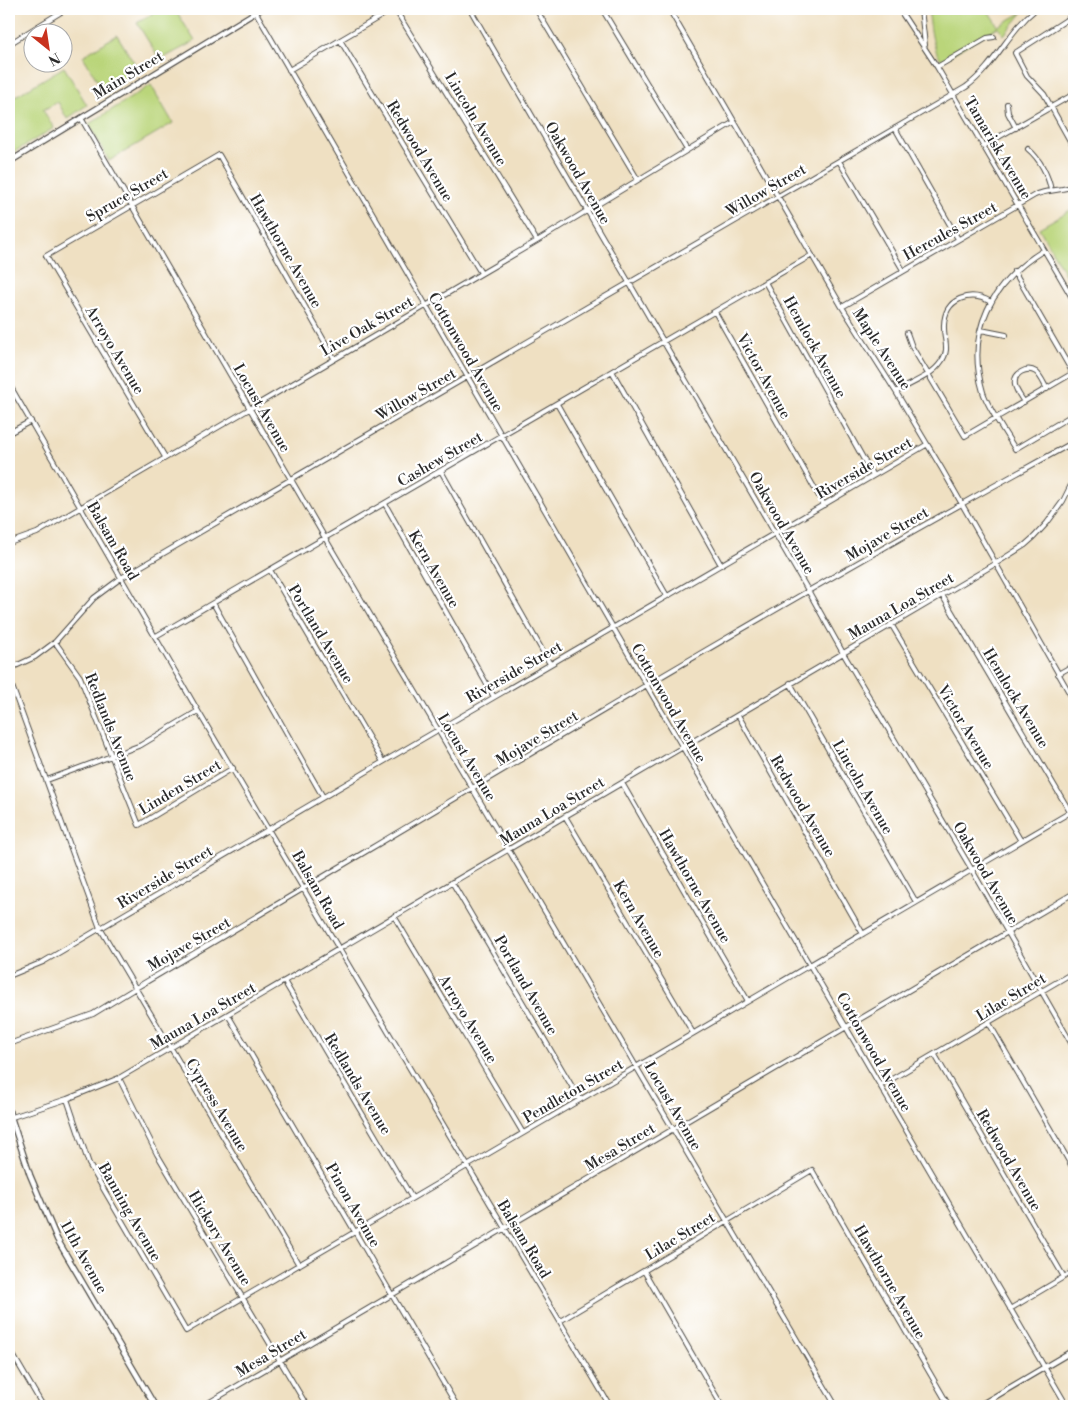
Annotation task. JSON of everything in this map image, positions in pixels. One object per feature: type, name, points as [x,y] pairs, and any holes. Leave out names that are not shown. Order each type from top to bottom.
[{"type":"main road","name":"Main Street","points":[[9,162],[255,10],[261,9]]},
{"type":"main road","name":"11th Avenue","points":[[9,1111],[30,1175],[58,1239],[155,1406]]},
{"type":"main road","points":[[979,1406],[1074,1350]]},
{"type":"street","points":[[9,44],[66,9]]},
{"type":"street","points":[[289,70],[394,9]]},
{"type":"street","name":"Lincoln Avenue","points":[[394,9],[537,241]]},
{"type":"street","name":"Oakwood Avenue","points":[[470,9],[1074,1048]]},
{"type":"street","points":[[536,9],[638,180]]},
{"type":"street","points":[[602,9],[687,150]]},
{"type":"street","name":"Maple Avenue","points":[[669,9],[842,307],[896,392],[962,504],[1074,701]]},
{"type":"street","name":"Tamarisk Avenue","points":[[899,9],[937,67],[1074,301]]},
{"type":"street","points":[[921,9],[925,47]]},
{"type":"street","points":[[953,96],[982,74],[1000,53],[1009,37],[1036,9]]},
{"type":"street","name":"Cottonwood Avenue","points":[[255,10],[501,436],[1067,1406]]},
{"type":"street","points":[[1074,15],[1015,53],[1027,76],[1044,94],[1074,148]]},
{"type":"street","points":[[937,67],[987,38],[994,37]]},
{"type":"street","name":"Redwood Avenue","points":[[340,40],[481,273]]},
{"type":"street","points":[[983,146],[1074,94]]},
{"type":"street","name":"Willow Street","points":[[9,669],[35,657],[55,642],[94,598],[121,578],[953,96]]},
{"type":"street","points":[[1007,104],[1008,113],[1016,128]]},
{"type":"street","name":"Locust Avenue","points":[[81,118],[130,206],[836,1406]]},
{"type":"street","name":"Live Oak Street","points":[[9,543],[37,533],[537,241],[734,122]]},
{"type":"street","points":[[895,128],[958,239]]},
{"type":"street","points":[[1028,149],[1035,155],[1048,178],[1051,190]]},
{"type":"street","name":"Spruce Street","points":[[46,256],[219,155]]},
{"type":"street","name":"Hawthorne Avenue","points":[[219,155],[334,358]]},
{"type":"street","points":[[839,161],[904,270]]},
{"type":"street","name":"Hercules Street","points":[[842,307],[1043,191],[1063,190],[1074,186]]},
{"type":"street","points":[[1044,250],[1027,260],[1014,271],[991,302],[981,330],[978,359],[983,393],[1015,449],[1074,414]]},
{"type":"street","name":"Arroyo Avenue","points":[[46,256],[165,457]]},
{"type":"street","name":"Cashew Street","points":[[156,636],[812,256]]},
{"type":"street","points":[[907,333],[912,347],[965,436],[1074,374],[1014,271]]},
{"type":"street","name":"Hemlock Avenue","points":[[765,282],[874,476]]},
{"type":"street","points":[[896,392],[928,373],[942,362],[947,346],[944,326],[946,314],[958,299],[973,295],[983,297],[991,302]]},
{"type":"street","name":"Victor Avenue","points":[[715,312],[824,504]]},
{"type":"street","points":[[981,330],[1006,335]]},
{"type":"street","points":[[1024,402],[1014,384],[1016,377],[1021,372],[1026,370],[1035,371],[1047,389]]},
{"type":"street","points":[[612,371],[721,565]]},
{"type":"street","name":"Balsam Road","points":[[9,384],[198,711],[610,1406]]},
{"type":"street","points":[[557,404],[667,596]]},
{"type":"street","points":[[9,433],[31,421]]},
{"type":"street","name":"Mojave Street","points":[[9,1044],[94,1014],[134,988],[647,686],[962,504],[1074,442]]},
{"type":"street","name":"Riverside Street","points":[[9,976],[43,962],[926,445]]},
{"type":"street","points":[[441,471],[550,664]]},
{"type":"street","name":"Mauna Loa Street","points":[[10,1118],[119,1078],[340,950],[394,916],[510,850],[1025,546],[1063,501],[1074,479]]},
{"type":"street","name":"Kern Avenue","points":[[384,504],[494,697]]},
{"type":"street","name":"Portland Avenue","points":[[270,570],[383,762]]},
{"type":"street","name":"Hemlock Avenue","points":[[942,595],[1072,811]]},
{"type":"street","points":[[213,604],[323,797]]},
{"type":"street","name":"Victor Avenue","points":[[891,624],[1021,841]]},
{"type":"street","name":"Redlands Avenue","points":[[55,642],[80,677],[139,825]]},
{"type":"street","points":[[1058,674],[1074,665]]},
{"type":"street","name":"Cypress Avenue","points":[[9,678],[100,928],[299,1264]]},
{"type":"street","name":"Lincoln Avenue","points":[[790,683],[916,902]]},
{"type":"street","points":[[47,780],[141,745],[198,711]]},
{"type":"street","name":"Redwood Avenue","points":[[738,716],[863,934]]},
{"type":"street","name":"Linden Street","points":[[139,825],[233,768]]},
{"type":"street","name":"Hawthorne Avenue","points":[[622,783],[748,1001]]},
{"type":"street","name":"Pendleton Street","points":[[186,1331],[1072,811]]},
{"type":"street","name":"Kern Avenue","points":[[565,816],[693,1033]]},
{"type":"street","name":"Portland Avenue","points":[[452,882],[580,1100]]},
{"type":"street","name":"Mesa Street","points":[[203,1406],[1074,893]]},
{"type":"street","name":"Arroyo Avenue","points":[[394,916],[523,1133]]},
{"type":"street","name":"Lilac Street","points":[[880,1086],[1074,972]]},
{"type":"street","name":"Redlands Avenue","points":[[284,982],[412,1198]]},
{"type":"street","name":"Pinon Avenue","points":[[228,1015],[458,1406]]},
{"type":"street","points":[[988,1023],[1074,1170]]},
{"type":"street","name":"Redwood Avenue","points":[[935,1055],[1064,1277]]},
{"type":"street","name":"Hickory Avenue","points":[[119,1078],[157,1154],[307,1406]]},
{"type":"street","name":"Banning Avenue","points":[[66,1099],[89,1164],[186,1331]]},
{"type":"street","name":"Hawthorne Avenue","points":[[812,1170],[949,1406]]},
{"type":"street","name":"Lilac Street","points":[[560,1321],[812,1170]]},
{"type":"street","points":[[644,1271],[722,1406]]},
{"type":"street","points":[[1010,1308],[1074,1271]]},
{"type":"street","points":[[9,1348],[43,1406]]},
{"type":"green space","points":[[160,9],[175,9],[195,41],[160,60],[137,23]]},
{"type":"green space","points":[[928,9],[987,9],[998,26],[1023,12],[1004,35],[998,27],[942,60],[934,44]]},
{"type":"green space","points":[[117,35],[140,72],[105,94],[83,56]]},
{"type":"green space","points":[[56,72],[67,72],[87,105],[67,119],[58,102],[43,110],[54,128],[9,155],[9,100]]},
{"type":"green space","points":[[151,85],[173,123],[109,161],[89,124]]},
{"type":"green space","points":[[1074,208],[1074,290],[1039,228]]}]
